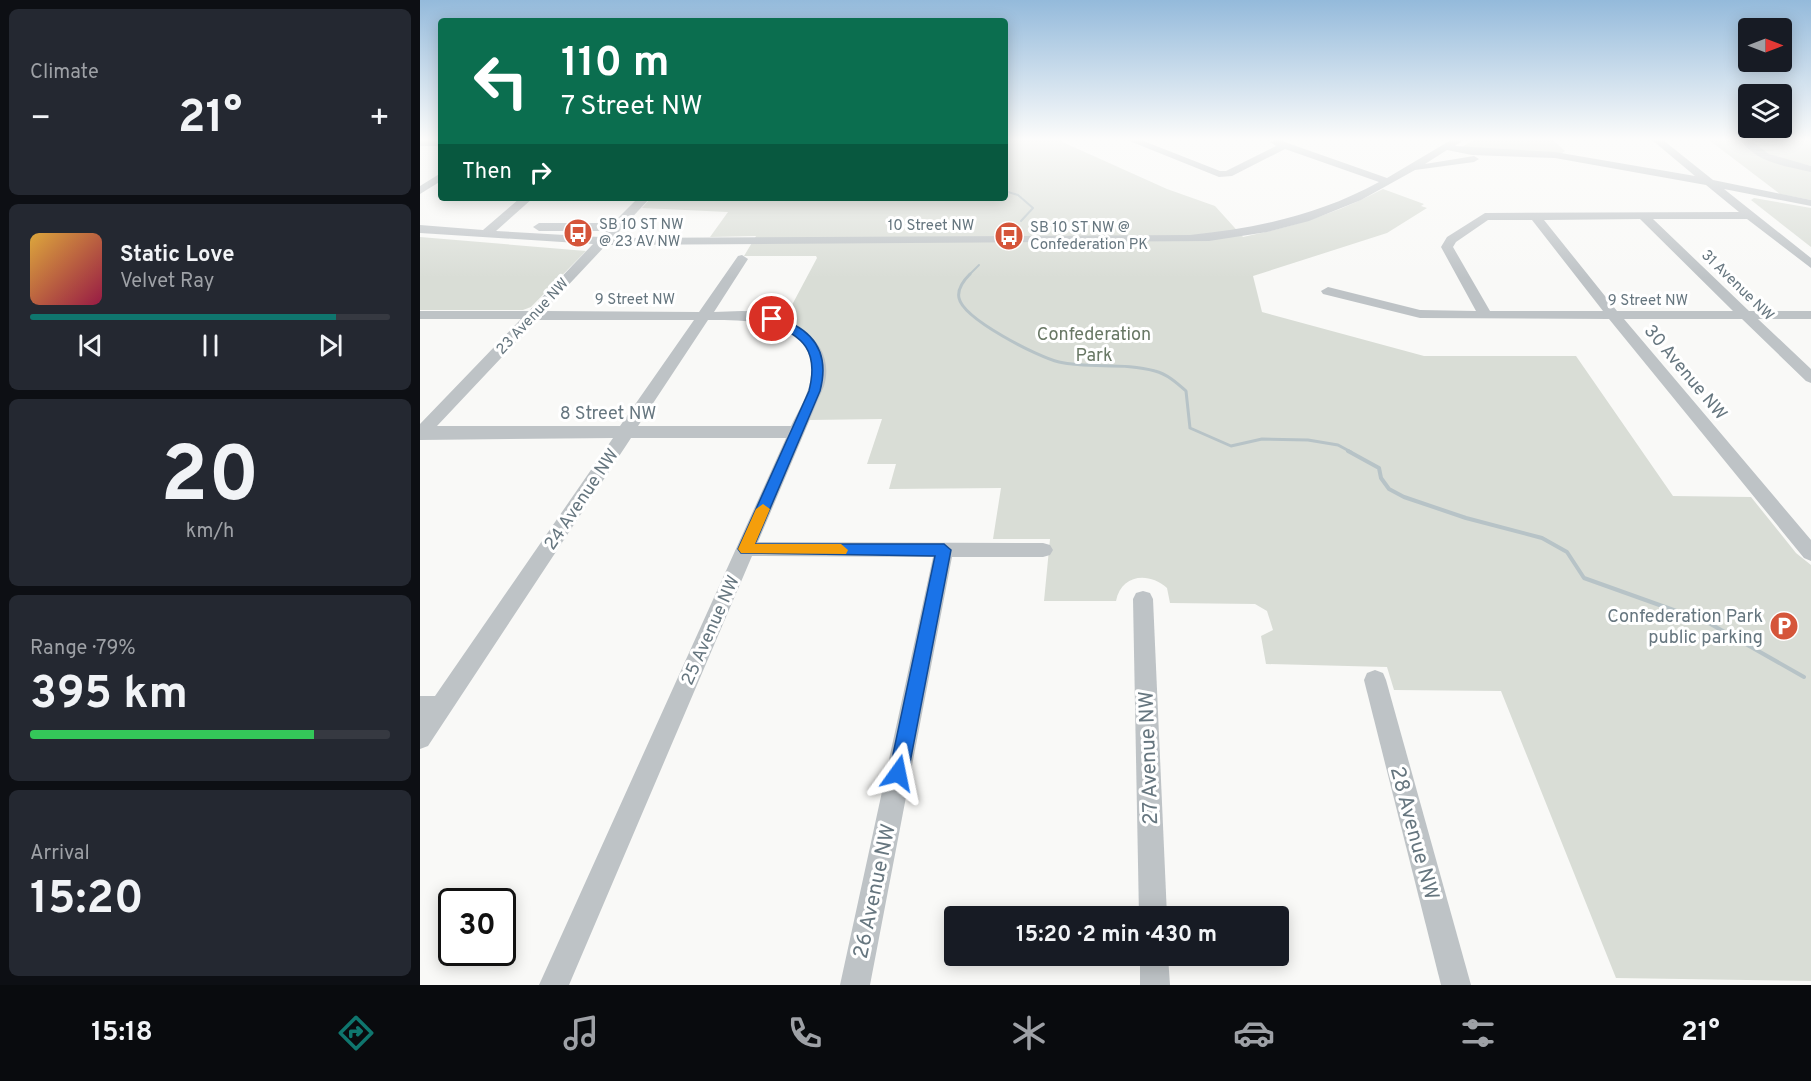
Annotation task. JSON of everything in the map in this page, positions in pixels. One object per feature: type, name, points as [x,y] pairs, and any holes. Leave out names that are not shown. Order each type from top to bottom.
[{"type":"street","name":"10 Street NW","points":[[420,229],[602,242],[1190,238],[1256,231],[1308,217],[1342,204],[1376,186]]},
{"type":"street","points":[[1714,186],[1811,264]]},
{"type":"street","name":"10 Street NW","points":[[1721,186],[1811,203]]},
{"type":"street","name":"10 Street NW","points":[[1728,197],[1759,193]]},
{"type":"street","points":[[487,232],[523,201]]},
{"type":"street","name":"23 Avenue NW","points":[[420,433],[641,201]]},
{"type":"street","name":"30 Avenue NW","points":[[1533,215],[1811,553]]},
{"type":"street","name":"31 Avenue NW","points":[[1642,215],[1811,378]]},
{"type":"street","points":[[1485,315],[1448,247],[1451,240],[1485,217],[1751,215]]},
{"type":"street","name":"10 Street NW","points":[[487,232],[513,227],[617,227]]},
{"type":"street","name":"24 Avenue NW","points":[[420,738],[431,706],[626,432],[742,259]]},
{"type":"street","name":"9 Street NW","points":[[1328,291],[1420,314],[1811,315]]},
{"type":"street","name":"9 Street NW","points":[[420,315],[705,315]]},
{"type":"street","name":"25 Avenue NW","points":[[554,985],[797,432],[819,373],[818,356],[810,342],[790,327],[772,319],[745,315],[705,315]]},
{"type":"street","name":"8 Street NW","points":[[420,433],[797,432]]},
{"type":"street","points":[[746,549],[1043,550]]},
{"type":"street","name":"26 Avenue NW","points":[[855,985],[944,550]]},
{"type":"street","name":"27 Avenue NW","points":[[1143,599],[1153,906]]},
{"type":"street","name":"28 Avenue NW","points":[[1375,680],[1456,985]]},
{"type":"street","points":[[1154,966],[1155,985]]},
{"type":"green space","name":"Confederation Park","points":[[1008,186],[1160,186],[1215,206],[1243,237],[1280,229],[1314,218],[1383,189],[1424,204],[1421,206],[1427,208],[1387,233],[1253,276],[1262,312],[1424,356],[1576,356],[1673,496],[1751,497],[1796,553],[1811,565],[1811,981],[1616,978],[1501,691],[1394,690],[1387,667],[1266,664],[1261,636],[1273,630],[1267,611],[1255,604],[1170,603],[1167,588],[1152,579],[1136,578],[1129,581],[1119,592],[1116,601],[1044,601],[1050,539],[993,539],[1001,488],[889,489],[896,464],[867,464],[882,419],[809,420],[822,388],[825,362],[813,340],[784,320],[816,256],[744,256],[756,236],[710,237],[728,212],[642,208],[648,201],[1008,201]]},
{"type":"green space","points":[[1769,186],[1811,186],[1811,200],[1780,194]]},
{"type":"green space","points":[[1754,198],[1811,208],[1811,247],[1751,200]]},
{"type":"green space","points":[[420,237],[586,251],[531,307],[523,310],[420,310]]},
{"type":"waterway","points":[[1008,192],[1018,195],[1033,208],[1021,221]]},
{"type":"waterway","points":[[970,274],[979,265]]},
{"type":"waterway","points":[[970,274],[960,288],[959,298],[964,307],[987,326],[1019,345],[1059,362],[1143,368],[1164,374],[1186,391],[1190,428],[1231,446],[1262,439],[1308,440],[1338,445],[1351,452]]},
{"type":"waterway","points":[[1348,451],[1379,468],[1381,478],[1389,489],[1404,497],[1466,518],[1542,538],[1567,552],[1584,578],[1707,622],[1804,677]]},
{"type":"slow traffic","points":[[763,509],[746,549],[841,550]]},
{"type":"place","name":"SB 10 ST NW @ 23 AV NW","points":[[578,233]]},
{"type":"place","name":"SB 10 ST NW @ Confederation PK","points":[[1009,236]]},
{"type":"place","name":"Confederation Park public parking","points":[[1784,626]]},
{"type":"route","points":[[772,319],[790,327],[810,342],[818,356],[819,373],[814,391],[746,549],[944,550],[898,773]]}]
